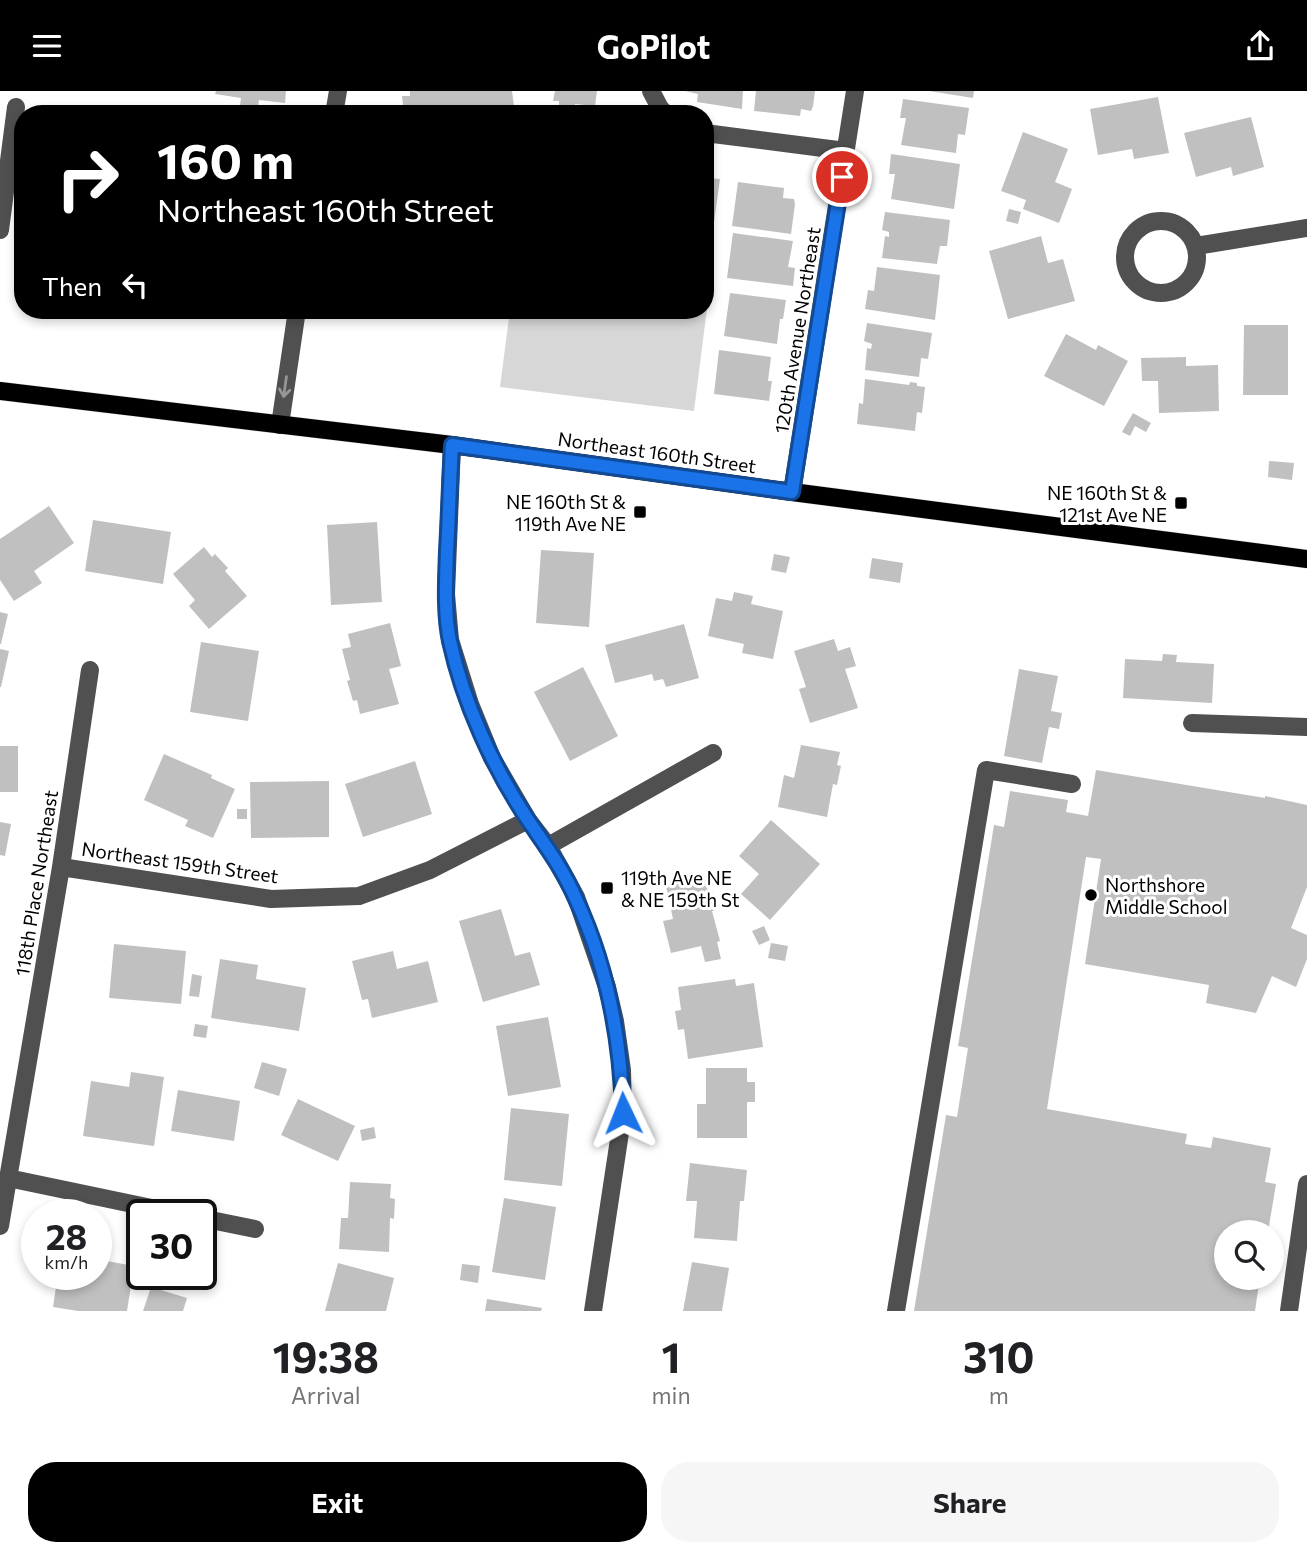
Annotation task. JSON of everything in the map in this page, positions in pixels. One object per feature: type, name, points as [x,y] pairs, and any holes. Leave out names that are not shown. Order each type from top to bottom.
[{"type":"main road","name":"Northeast 160th Street","points":[[0,391],[452,445],[1307,559]]},
{"type":"street","name":"120th Avenue Northeast","points":[[792,492],[855,91]]},
{"type":"street","points":[[0,230],[14,122]]},
{"type":"street","points":[[714,134],[846,151]]},
{"type":"street","points":[[1166,220],[1178,224],[1188,232],[1196,246],[1196,268],[1190,279],[1180,288],[1169,292],[1156,293],[1144,289],[1134,281],[1127,270],[1124,258],[1126,245],[1132,234],[1153,221],[1166,220]]},
{"type":"street","points":[[1196,246],[1307,228]]},
{"type":"street","points":[[280,425],[296,319]]},
{"type":"street","points":[[452,445],[446,594],[450,640],[470,704],[488,747],[528,820],[548,846],[576,897],[607,987],[622,1070],[623,1113],[593,1311]]},
{"type":"street","name":"118th Place Northeast","points":[[0,1226],[61,867],[90,670]]},
{"type":"street","points":[[1192,723],[1307,727]]},
{"type":"street","points":[[548,846],[713,753]]},
{"type":"street","points":[[895,1311],[986,771],[1072,784]]},
{"type":"street","name":"Northeast 159th Street","points":[[61,867],[271,899],[359,895],[430,870],[528,820]]},
{"type":"street","points":[[8,1178],[126,1203]]},
{"type":"street","points":[[1289,1311],[1307,1184]]},
{"type":"street","points":[[217,1221],[254,1229]]},
{"type":"shaded area","points":[[509,319],[706,319],[694,411],[500,387]]},
{"type":"building","points":[[216,91],[286,91],[285,103],[259,100],[258,105],[240,105],[241,98],[215,94]]},
{"type":"building","points":[[410,91],[512,91],[514,105],[403,105],[402,96],[410,96]]},
{"type":"building","points":[[555,91],[597,91],[595,105],[559,105],[559,101],[553,101]]},
{"type":"building","points":[[685,91],[743,91],[742,109],[697,102],[698,94]]},
{"type":"building","points":[[756,91],[815,91],[811,111],[801,109],[800,116],[754,111]]},
{"type":"building","points":[[929,91],[974,91],[973,98]]},
{"type":"building","points":[[1158,97],[1169,153],[1134,159],[1132,149],[1098,155],[1090,109]]},
{"type":"building","points":[[903,99],[969,108],[965,135],[958,134],[956,153],[901,145],[906,118],[900,118]]},
{"type":"building","points":[[1251,117],[1264,167],[1233,176],[1231,167],[1196,177],[1184,133]]},
{"type":"building","points":[[1023,132],[1068,149],[1055,182],[1072,189],[1059,223],[1023,209],[1026,200],[1001,191]]},
{"type":"building","points":[[891,154],[960,164],[954,209],[891,199],[895,174],[889,174]]},
{"type":"building","points":[[714,179],[720,179],[714,222]]},
{"type":"building","points":[[738,182],[784,188],[783,198],[794,199],[795,204],[791,234],[732,226]]},
{"type":"building","points":[[1009,209],[1021,212],[1018,224],[1006,221]]},
{"type":"building","points":[[885,212],[950,220],[947,246],[940,246],[937,264],[882,258],[885,236],[889,237],[889,232],[882,230]]},
{"type":"building","points":[[733,233],[793,241],[788,267],[795,268],[793,286],[727,278]]},
{"type":"building","points":[[1041,236],[1048,263],[1063,259],[1075,301],[1008,319],[989,251]]},
{"type":"building","points":[[877,267],[940,275],[935,320],[865,309],[868,290],[874,291]]},
{"type":"building","points":[[730,293],[786,300],[777,344],[724,336]]},
{"type":"building","points":[[867,323],[932,333],[928,359],[921,358],[919,377],[865,370],[867,348],[871,349],[872,344],[864,341]]},
{"type":"building","points":[[1244,325],[1288,325],[1288,395],[1243,395]]},
{"type":"building","points":[[1066,334],[1096,350],[1098,345],[1128,361],[1104,406],[1044,376]]},
{"type":"building","points":[[719,350],[771,357],[769,401],[714,394]]},
{"type":"building","points":[[1186,357],[1186,366],[1218,365],[1219,411],[1159,413],[1158,381],[1142,381],[1141,358]]},
{"type":"building","points":[[865,379],[909,385],[910,382],[925,387],[922,413],[917,412],[915,431],[857,424],[859,403],[863,404]]},
{"type":"building","points":[[1133,413],[1151,423],[1146,432],[1135,426],[1130,436],[1122,432]]},
{"type":"building","points":[[1269,461],[1294,463],[1292,480],[1268,477]]},
{"type":"building","points":[[49,506],[74,543],[34,571],[42,583],[14,601],[0,580],[0,539]]},
{"type":"building","points":[[93,520],[171,532],[163,584],[85,571]]},
{"type":"building","points":[[377,522],[382,602],[331,605],[327,525]]},
{"type":"building","points":[[204,547],[212,557],[215,554],[228,568],[225,571],[247,596],[209,629],[189,606],[195,600],[173,574]]},
{"type":"building","points":[[541,550],[594,553],[589,627],[536,623]]},
{"type":"building","points":[[774,554],[790,557],[786,573],[771,570]]},
{"type":"building","points":[[872,558],[903,563],[900,583],[869,578]]},
{"type":"building","points":[[734,592],[753,596],[751,604],[783,611],[773,659],[742,653],[744,644],[708,636],[716,598],[732,601]]},
{"type":"building","points":[[0,612],[8,614],[1,644],[0,644]]},
{"type":"building","points":[[390,623],[401,666],[389,669],[399,704],[360,714],[357,700],[353,701],[347,681],[350,680],[342,649],[351,647],[348,634]]},
{"type":"building","points":[[684,624],[699,678],[666,687],[663,679],[654,681],[652,674],[615,683],[605,645]]},
{"type":"building","points":[[834,639],[838,651],[850,647],[856,666],[845,669],[858,708],[810,723],[799,689],[806,687],[794,651]]},
{"type":"building","points":[[201,642],[259,651],[248,721],[190,712]]},
{"type":"building","points":[[0,649],[9,651],[1,687],[0,687]]},
{"type":"building","points":[[1163,654],[1177,655],[1176,662],[1214,664],[1212,703],[1123,698],[1125,659],[1162,661]]},
{"type":"building","points":[[583,667],[618,736],[570,761],[534,692]]},
{"type":"building","points":[[1019,669],[1058,676],[1051,711],[1062,713],[1059,729],[1049,727],[1042,763],[1004,756]]},
{"type":"building","points":[[801,745],[840,752],[837,765],[841,766],[837,785],[833,784],[827,817],[778,807],[784,775],[794,778]]},
{"type":"building","points":[[0,746],[18,746],[18,792],[0,792]]},
{"type":"building","points":[[164,754],[212,775],[211,778],[235,789],[213,838],[185,826],[188,820],[144,800]]},
{"type":"building","points":[[415,761],[432,814],[363,837],[345,784]]},
{"type":"building","points":[[1096,770],[1307,805],[1307,887],[1291,928],[1307,935],[1307,959],[1296,987],[1272,976],[1256,1013],[1206,1003],[1209,985],[1085,964],[1101,859],[1086,857],[1047,1109],[1187,1134],[1185,1144],[1211,1148],[1213,1137],[1271,1148],[1265,1182],[1276,1184],[1270,1220],[1214,1220],[1214,1290],[1258,1290],[1255,1311],[914,1311],[946,1115],[957,1117],[968,1048],[958,1046],[994,825],[1004,827],[1010,791],[1068,800],[1066,812],[1088,816]]},
{"type":"building","points":[[329,781],[329,837],[251,838],[250,782]]},
{"type":"building","points":[[237,809],[247,809],[247,819],[237,819]]},
{"type":"building","points":[[771,820],[820,864],[770,920],[741,894],[759,874],[739,856]]},
{"type":"building","points":[[0,822],[11,824],[5,856],[0,855]]},
{"type":"building","points":[[705,877],[708,892],[712,891],[716,910],[712,911],[720,941],[717,942],[721,959],[705,962],[701,946],[671,953],[663,921],[673,919],[666,886]]},
{"type":"building","points":[[501,909],[515,956],[530,952],[540,985],[483,1002],[459,921]]},
{"type":"building","points":[[764,926],[770,940],[759,945],[752,931]]},
{"type":"building","points":[[771,943],[788,946],[785,961],[768,958]]},
{"type":"building","points":[[114,944],[186,951],[181,1004],[109,998]]},
{"type":"building","points":[[393,951],[397,969],[428,961],[438,1002],[372,1018],[368,999],[362,1000],[352,961]]},
{"type":"building","points":[[220,959],[258,965],[256,979],[306,988],[299,1031],[211,1018]]},
{"type":"building","points":[[192,974],[202,976],[199,997],[189,996]]},
{"type":"building","points":[[735,979],[736,986],[754,983],[763,1047],[688,1059],[684,1029],[678,1030],[675,1011],[681,1010],[678,987]]},
{"type":"building","points":[[548,1017],[561,1087],[508,1096],[496,1026]]},
{"type":"building","points":[[195,1024],[208,1026],[206,1038],[193,1036]]},
{"type":"building","points":[[262,1062],[287,1069],[279,1096],[254,1088]]},
{"type":"building","points":[[706,1068],[747,1068],[747,1082],[755,1082],[755,1102],[747,1102],[747,1138],[697,1138],[697,1104],[706,1104]]},
{"type":"building","points":[[131,1072],[164,1077],[154,1146],[83,1136],[91,1081],[129,1087]]},
{"type":"building","points":[[178,1090],[240,1101],[234,1141],[171,1131]]},
{"type":"building","points":[[298,1099],[355,1126],[338,1161],[281,1135]]},
{"type":"building","points":[[511,1108],[569,1114],[562,1186],[504,1180]]},
{"type":"building","points":[[374,1127],[376,1138],[362,1141],[360,1130]]},
{"type":"building","points":[[690,1163],[747,1170],[744,1201],[740,1201],[737,1241],[694,1238],[697,1201],[686,1201]]},
{"type":"building","points":[[350,1182],[391,1184],[390,1198],[395,1199],[394,1219],[390,1218],[389,1252],[339,1249],[341,1218],[348,1218]]},
{"type":"building","points":[[504,1198],[556,1207],[545,1280],[492,1272]]},
{"type":"building","points":[[112,1262],[126,1265],[126,1290],[130,1290],[127,1311],[78,1311],[53,1307],[56,1290],[112,1290]]},
{"type":"building","points":[[692,1262],[729,1268],[722,1311],[683,1311]]},
{"type":"building","points":[[338,1263],[394,1278],[386,1311],[325,1311]]},
{"type":"building","points":[[462,1264],[480,1266],[478,1283],[460,1280]]},
{"type":"building","points":[[150,1290],[161,1290],[187,1298],[183,1311],[143,1311]]},
{"type":"building","points":[[487,1299],[542,1308],[541,1311],[485,1311]]},
{"type":"place","name":"NE 160th St & 121st Ave NE","points":[[1181,503]]},
{"type":"place","name":"NE 160th St & 119th Ave NE","points":[[640,512]]},
{"type":"place","name":"119th Ave NE & NE 159th St","points":[[607,888]]},
{"type":"place","name":"Northshore Middle School","points":[[1091,895]]},
{"type":"route","points":[[623,1113],[622,1070],[615,1021],[607,987],[576,897],[548,846],[528,820],[492,758],[470,704],[450,640],[446,594],[452,445],[792,492],[842,177]]}]
